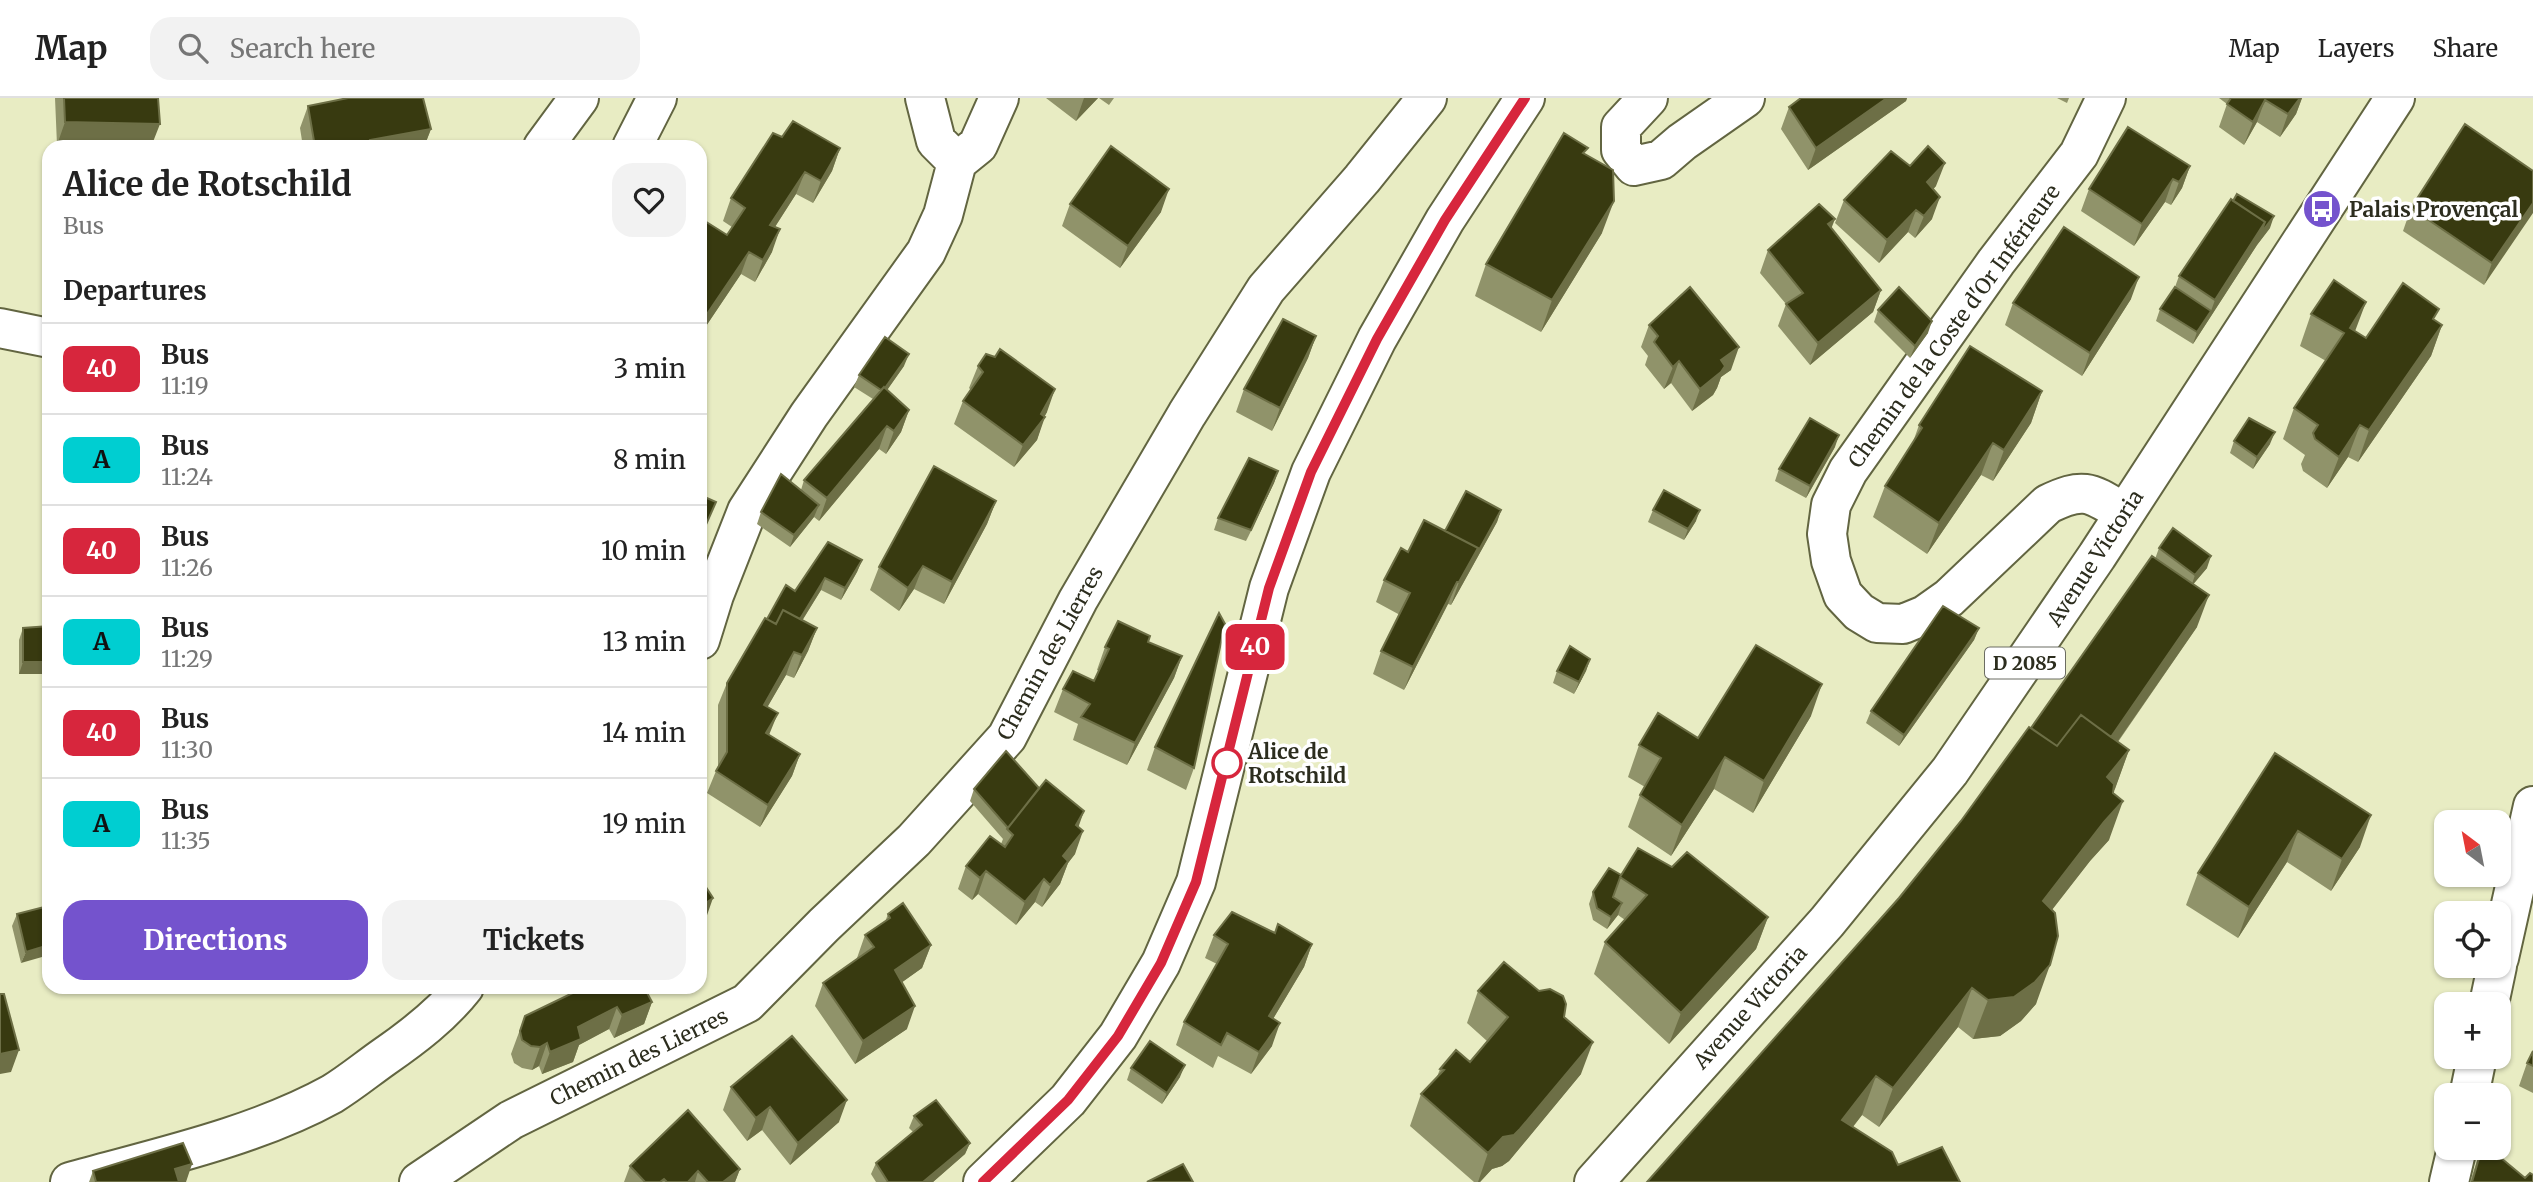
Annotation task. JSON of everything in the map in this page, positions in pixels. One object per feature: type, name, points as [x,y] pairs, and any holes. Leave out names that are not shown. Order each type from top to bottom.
[{"type":"street","points":[[548,140],[579,98]]},
{"type":"street","points":[[636,140],[657,98]]},
{"type":"street","points":[[925,98],[936,141],[957,162]]},
{"type":"street","points":[[707,619],[747,511],[809,415],[926,252],[943,215],[957,162],[978,145],[999,98]]},
{"type":"street","name":"Chemin des Lierres","points":[[419,1182],[511,1120],[747,1003],[914,840],[1007,737],[1078,600],[1187,414],[1266,289],[1362,180],[1427,98]]},
{"type":"street","points":[[983,1182],[1068,1100],[1118,1036],[1161,963],[1196,882],[1269,588],[1311,472],[1377,339],[1445,220],[1525,98]]},
{"type":"street","points":[[1648,98],[1621,127],[1621,150],[1634,166],[1661,160],[1745,98]]},
{"type":"street","name":"Chemin de la Coste d'Or Inférieure","points":[[2106,98],[2079,154],[1996,262],[1848,471],[1831,505],[1827,534],[1831,561],[1843,595],[1858,612],[1877,623],[1903,624],[1925,615],[1949,598],[2048,504],[2067,495],[2093,494],[2124,513]]},
{"type":"street","name":"Avenue Victoria","points":[[1594,1182],[1827,922],[1950,771],[2028,659],[2395,98]]},
{"type":"street","points":[[0,328],[42,337]]},
{"type":"street","points":[[2511,904],[2533,806]]},
{"type":"street","points":[[70,1182],[221,1139],[279,1119],[333,1093],[410,1039],[459,994]]},
{"type":"street","points":[[2449,1182],[2454,1160]]},
{"type":"building","points":[[64,98],[158,98],[160,124],[65,122]]},
{"type":"building","points":[[348,98],[423,98],[431,129],[370,140],[314,140],[308,106]]},
{"type":"building","points":[[1801,98],[1887,98],[1816,148],[1789,107]]},
{"type":"building","points":[[2231,98],[2300,98],[2288,114],[2265,100],[2253,122],[2227,104]]},
{"type":"building","points":[[793,121],[840,148],[821,181],[805,172],[770,225],[780,229],[763,260],[749,252],[707,314],[707,222],[727,235],[745,208],[731,198],[773,133],[782,137]]},
{"type":"building","points":[[2465,124],[2533,171],[2533,203],[2492,263],[2411,208]]},
{"type":"building","points":[[2128,127],[2190,166],[2179,182],[2173,179],[2142,224],[2089,189]]},
{"type":"building","points":[[1564,133],[1588,148],[1583,153],[1613,170],[1614,201],[1552,300],[1486,264]]},
{"type":"building","points":[[1111,146],[1169,189],[1128,246],[1070,204]]},
{"type":"building","points":[[1928,146],[1945,163],[1927,182],[1940,197],[1924,216],[1916,210],[1887,240],[1844,200],[1891,151],[1910,166]]},
{"type":"building","points":[[2237,194],[2274,216],[2261,233],[2265,222],[2233,201]]},
{"type":"building","points":[[2231,199],[2265,222],[2215,300],[2179,276]]},
{"type":"building","points":[[1819,204],[1835,219],[1828,224],[1881,290],[1818,343],[1786,304],[1803,293],[1768,250]]},
{"type":"building","points":[[2064,227],[2139,277],[2090,353],[2013,303]]},
{"type":"building","points":[[2334,280],[2366,302],[2350,328],[2366,338],[2403,283],[2439,309],[2433,319],[2442,325],[2369,430],[2360,425],[2339,457],[2315,439],[2313,433],[2318,425],[2294,408],[2344,333],[2311,314]]},
{"type":"building","points":[[1690,287],[1739,347],[1721,360],[1725,366],[1721,372],[1700,389],[1679,361],[1673,367],[1654,342],[1658,336],[1649,325]]},
{"type":"building","points":[[1899,287],[1932,321],[1915,346],[1878,310]]},
{"type":"building","points":[[2175,287],[2211,311],[2197,332],[2160,309]]},
{"type":"building","points":[[1283,319],[1316,336],[1280,408],[1244,389]]},
{"type":"building","points":[[885,337],[909,354],[881,390],[859,375]]},
{"type":"building","points":[[1970,346],[2042,391],[2004,450],[1993,443],[1939,523],[1885,486],[1922,428],[1919,425]]},
{"type":"building","points":[[1000,349],[1055,389],[1041,414],[1045,417],[1023,445],[963,401],[983,372],[978,366],[986,354],[995,357]]},
{"type":"building","points":[[884,387],[909,410],[894,431],[887,426],[827,498],[804,480]]},
{"type":"building","points":[[1810,418],[1839,435],[1810,486],[1779,469]]},
{"type":"building","points":[[2249,418],[2275,432],[2257,457],[2234,441]]},
{"type":"building","points":[[1249,458],[1278,471],[1251,530],[1218,518]]},
{"type":"building","points":[[934,466],[996,501],[952,582],[923,566],[908,588],[879,567]]},
{"type":"building","points":[[781,474],[819,505],[794,535],[761,512]]},
{"type":"building","points":[[1664,490],[1700,510],[1688,529],[1653,510]]},
{"type":"building","points":[[1466,491],[1501,510],[1474,559],[1478,548],[1445,531]]},
{"type":"building","points":[[707,498],[716,502],[707,522]]},
{"type":"building","points":[[1424,520],[1478,548],[1457,582],[1413,667],[1381,651],[1410,593],[1384,580],[1401,548],[1408,552]]},
{"type":"building","points":[[2173,528],[2211,556],[2195,575],[2159,548]]},
{"type":"building","points":[[828,542],[862,560],[845,588],[825,578],[800,619],[783,610],[776,624],[767,619],[786,585],[795,591]]},
{"type":"building","points":[[2152,556],[2209,595],[2111,737],[2081,715],[2057,746],[2031,728]]},
{"type":"building","points":[[1943,606],[1979,628],[1904,735],[1871,711]]},
{"type":"building","points":[[783,610],[817,628],[802,655],[794,652],[764,705],[778,713],[766,733],[800,754],[768,805],[716,771],[727,752],[727,683],[765,618],[776,624]]},
{"type":"building","points":[[1219,613],[1225,624],[1194,768],[1155,747]]},
{"type":"building","points":[[1118,621],[1150,636],[1148,642],[1182,656],[1135,743],[1081,717],[1090,704],[1063,689],[1073,671],[1094,681],[1109,649],[1105,647]]},
{"type":"building","points":[[42,627],[42,662],[23,662],[23,628]]},
{"type":"building","points":[[1756,645],[1822,684],[1764,781],[1725,757],[1682,825],[1640,795],[1661,758],[1639,745],[1658,713],[1698,738]]},
{"type":"building","points":[[1570,646],[1590,659],[1579,682],[1557,671]]},
{"type":"building","points":[[2081,715],[2129,750],[2107,777],[2114,784],[2113,793],[2123,801],[2043,901],[2055,913],[2058,936],[2050,965],[2035,982],[2014,997],[1988,1000],[1972,988],[1893,1088],[1876,1076],[1842,1120],[1892,1152],[1898,1165],[1942,1147],[1960,1182],[1647,1182],[1899,898],[1961,821],[2029,727],[2057,746]]},
{"type":"building","points":[[1006,751],[1039,788],[1008,828],[974,789]]},
{"type":"building","points":[[2275,753],[2371,815],[2342,859],[2298,831],[2249,907],[2198,873]]},
{"type":"building","points":[[1046,780],[1084,811],[1076,825],[1083,831],[1063,856],[1068,861],[1050,885],[1044,879],[1025,902],[986,871],[980,878],[966,866],[990,836],[1005,847],[1013,835],[1007,829]]},
{"type":"building","points":[[1638,848],[1672,867],[1687,852],[1768,917],[1681,1013],[1605,942],[1647,895],[1620,877]]},
{"type":"building","points":[[1609,868],[1621,875],[1613,897],[1622,903],[1611,917],[1597,908],[1593,892]]},
{"type":"building","points":[[707,889],[713,898],[707,902]]},
{"type":"building","points":[[903,903],[931,945],[895,970],[915,1006],[863,1041],[823,983],[874,947],[865,935],[890,918],[888,914]]},
{"type":"building","points":[[42,908],[42,947],[26,952],[17,914]]},
{"type":"building","points":[[1232,912],[1275,933],[1278,924],[1312,944],[1269,1016],[1280,1023],[1259,1052],[1227,1033],[1221,1045],[1184,1022],[1228,944],[1214,935]]},
{"type":"building","points":[[1504,962],[1539,991],[1550,989],[1563,996],[1566,1004],[1564,1017],[1593,1042],[1520,1129],[1514,1135],[1503,1137],[1488,1153],[1421,1094],[1444,1070],[1440,1069],[1456,1050],[1470,1062],[1508,1017],[1478,991]]},
{"type":"building","points":[[0,994],[4,994],[19,1050],[0,1054]]},
{"type":"building","points":[[571,994],[648,994],[652,1002],[622,1015],[617,1007],[578,1027],[581,1039],[550,1052],[547,1043],[540,1047],[531,1046],[522,1040],[520,1031],[525,1016]]},
{"type":"building","points":[[792,1036],[847,1100],[798,1143],[770,1107],[756,1118],[731,1087]]},
{"type":"building","points":[[1150,1041],[1185,1065],[1167,1093],[1131,1068]]},
{"type":"building","points":[[2533,1051],[2533,1066],[2527,1063]]},
{"type":"building","points":[[936,1100],[970,1143],[923,1182],[888,1182],[876,1163],[922,1125],[914,1116]]},
{"type":"building","points":[[688,1110],[740,1169],[723,1182],[708,1182],[698,1171],[688,1182],[667,1182],[664,1179],[660,1182],[645,1182],[630,1166]]},
{"type":"building","points":[[183,1143],[192,1164],[175,1169],[179,1182],[96,1182],[93,1171]]},
{"type":"building","points":[[2478,1160],[2503,1160],[2525,1178],[2530,1173],[2533,1175],[2533,1182],[2472,1182]]},
{"type":"building","points":[[1183,1164],[1193,1182],[1147,1182]]},
{"type":"bus line","name":"40","points":[[983,1182],[1068,1100],[1118,1036],[1161,963],[1196,882],[1269,588],[1311,472],[1377,339],[1445,220],[1525,98]]},
{"type":"place","name":"Palais Provençal","points":[[2322,209]]},
{"type":"place","name":"Alice de Rotschild","points":[[1227,763]]}]
